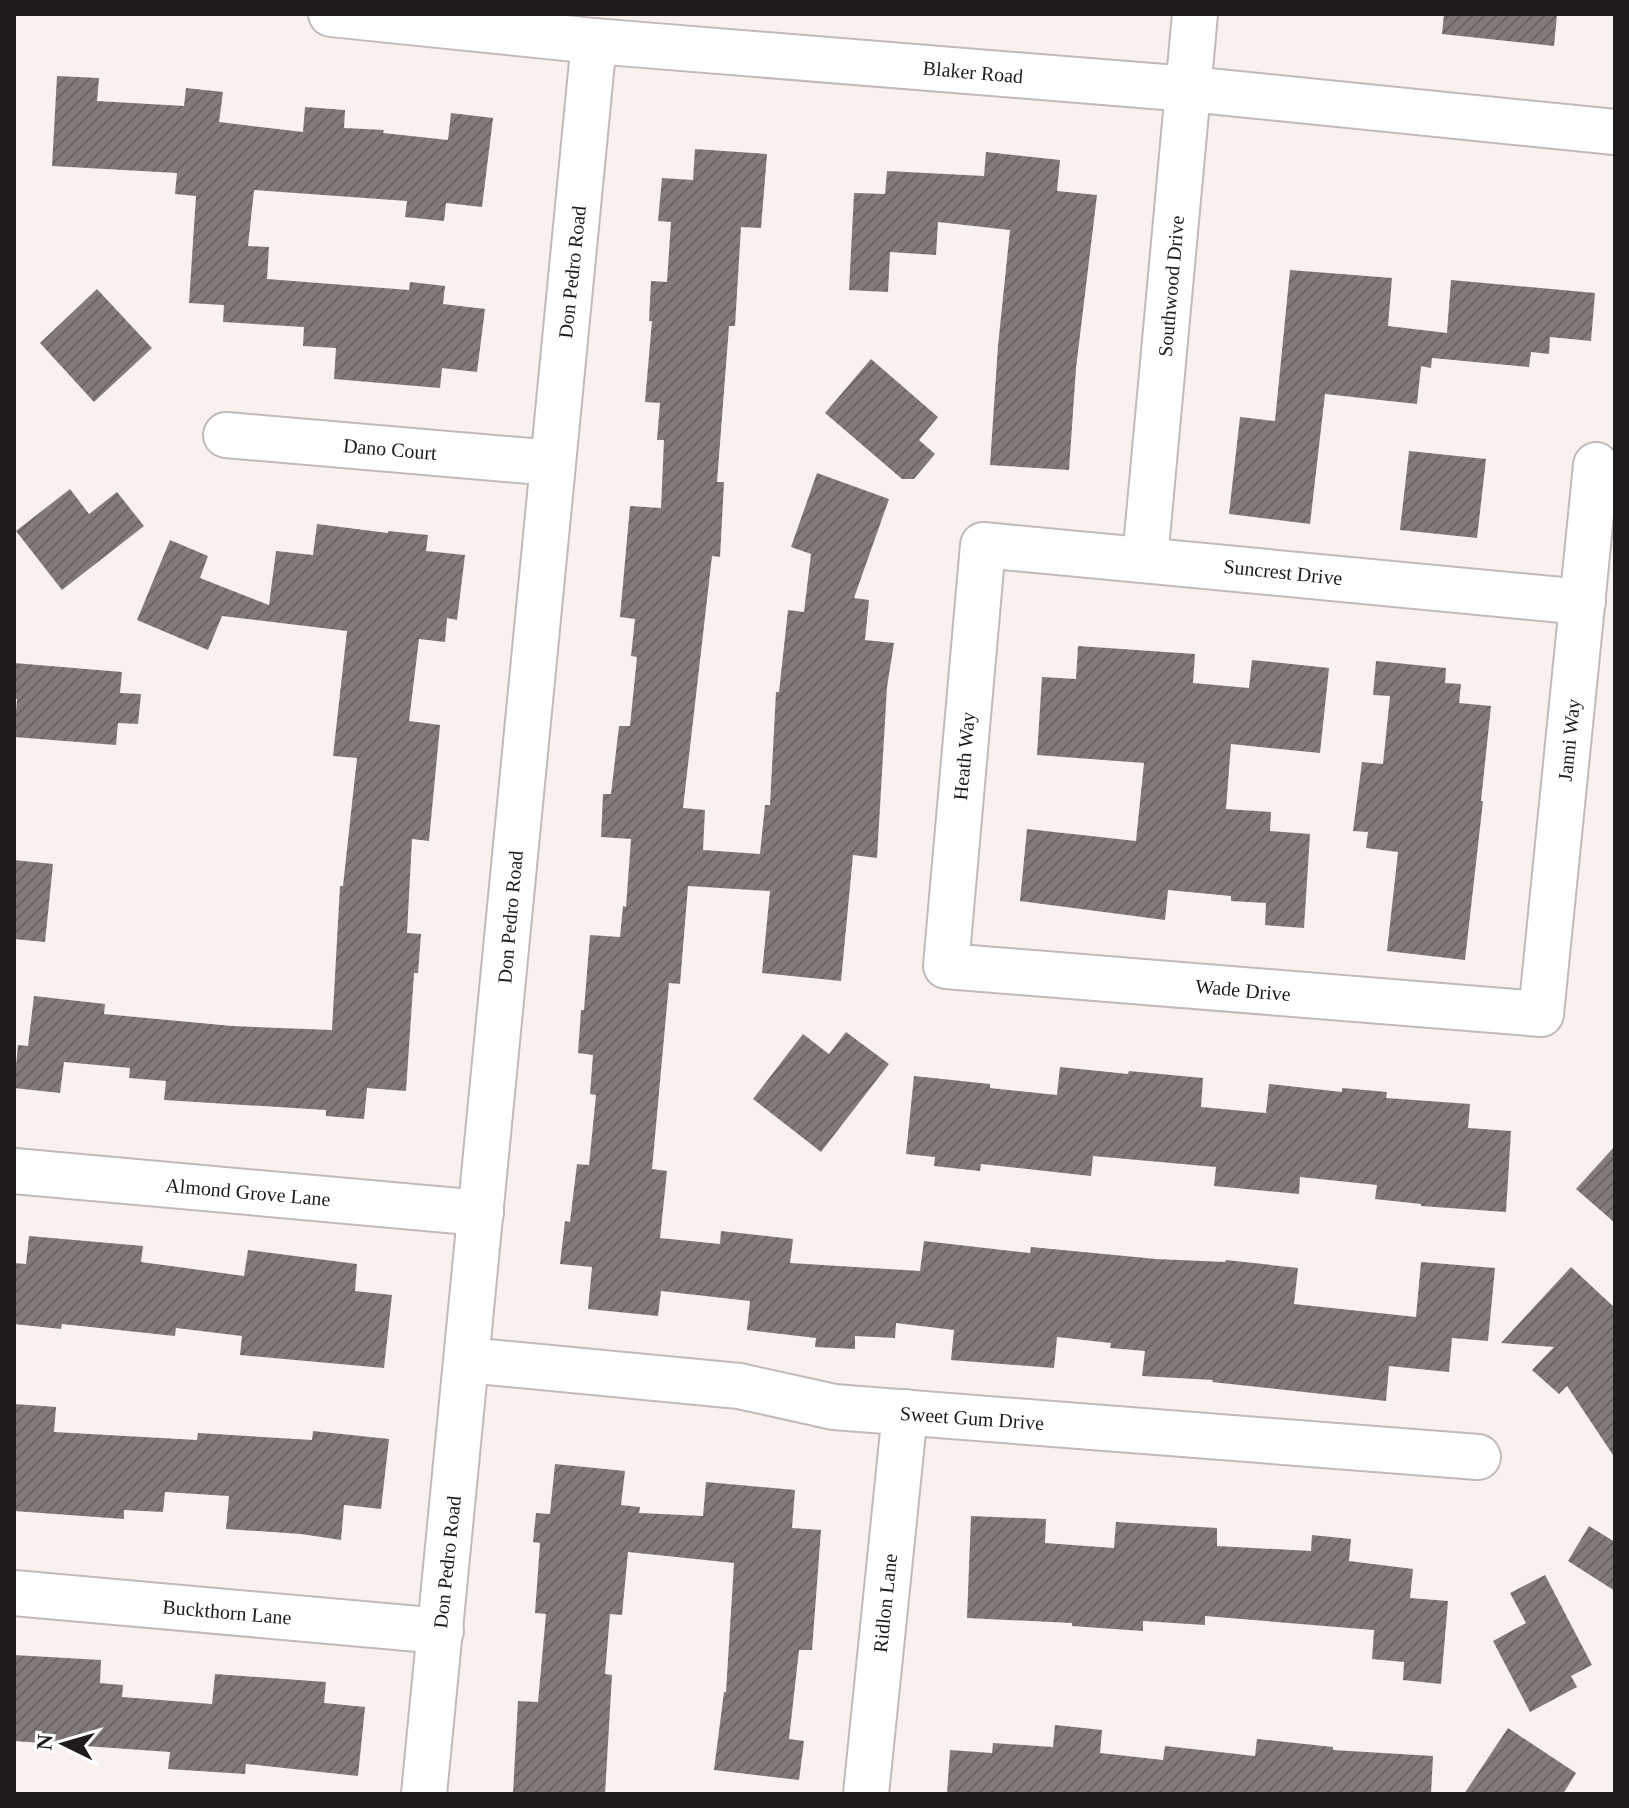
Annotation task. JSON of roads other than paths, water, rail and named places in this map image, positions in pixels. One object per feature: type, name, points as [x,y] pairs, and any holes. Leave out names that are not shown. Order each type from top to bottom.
[{"type":"street","name":"Blaker Road","points":[[331,14],[594,41],[1189,89],[1615,132]]},
{"type":"street","name":"Southwood Drive","points":[[1145,559],[1195,14]]},
{"type":"street","name":"Don Pedro Road","points":[[424,1794],[594,41]]},
{"type":"street","name":"Dano Court","points":[[226,435],[553,463]]},
{"type":"street","name":"Janni Way","points":[[1541,1014],[1596,465]]},
{"type":"street","name":"Suncrest Drive","points":[[983,545],[1583,602]]},
{"type":"street","name":"Heath Way","points":[[946,966],[983,545]]},
{"type":"street","name":"Wade Drive","points":[[946,966],[1541,1014]]},
{"type":"street","name":"Almond Grove Lane","points":[[14,1171],[481,1213]]},
{"type":"street","name":"Sweet Gum Drive","points":[[467,1360],[739,1386],[834,1407],[1478,1457]]},
{"type":"street","name":"Ridlon Lane","points":[[866,1794],[905,1412]]},
{"type":"street","name":"Buckthorn Lane","points":[[14,1593],[441,1631]]}]
